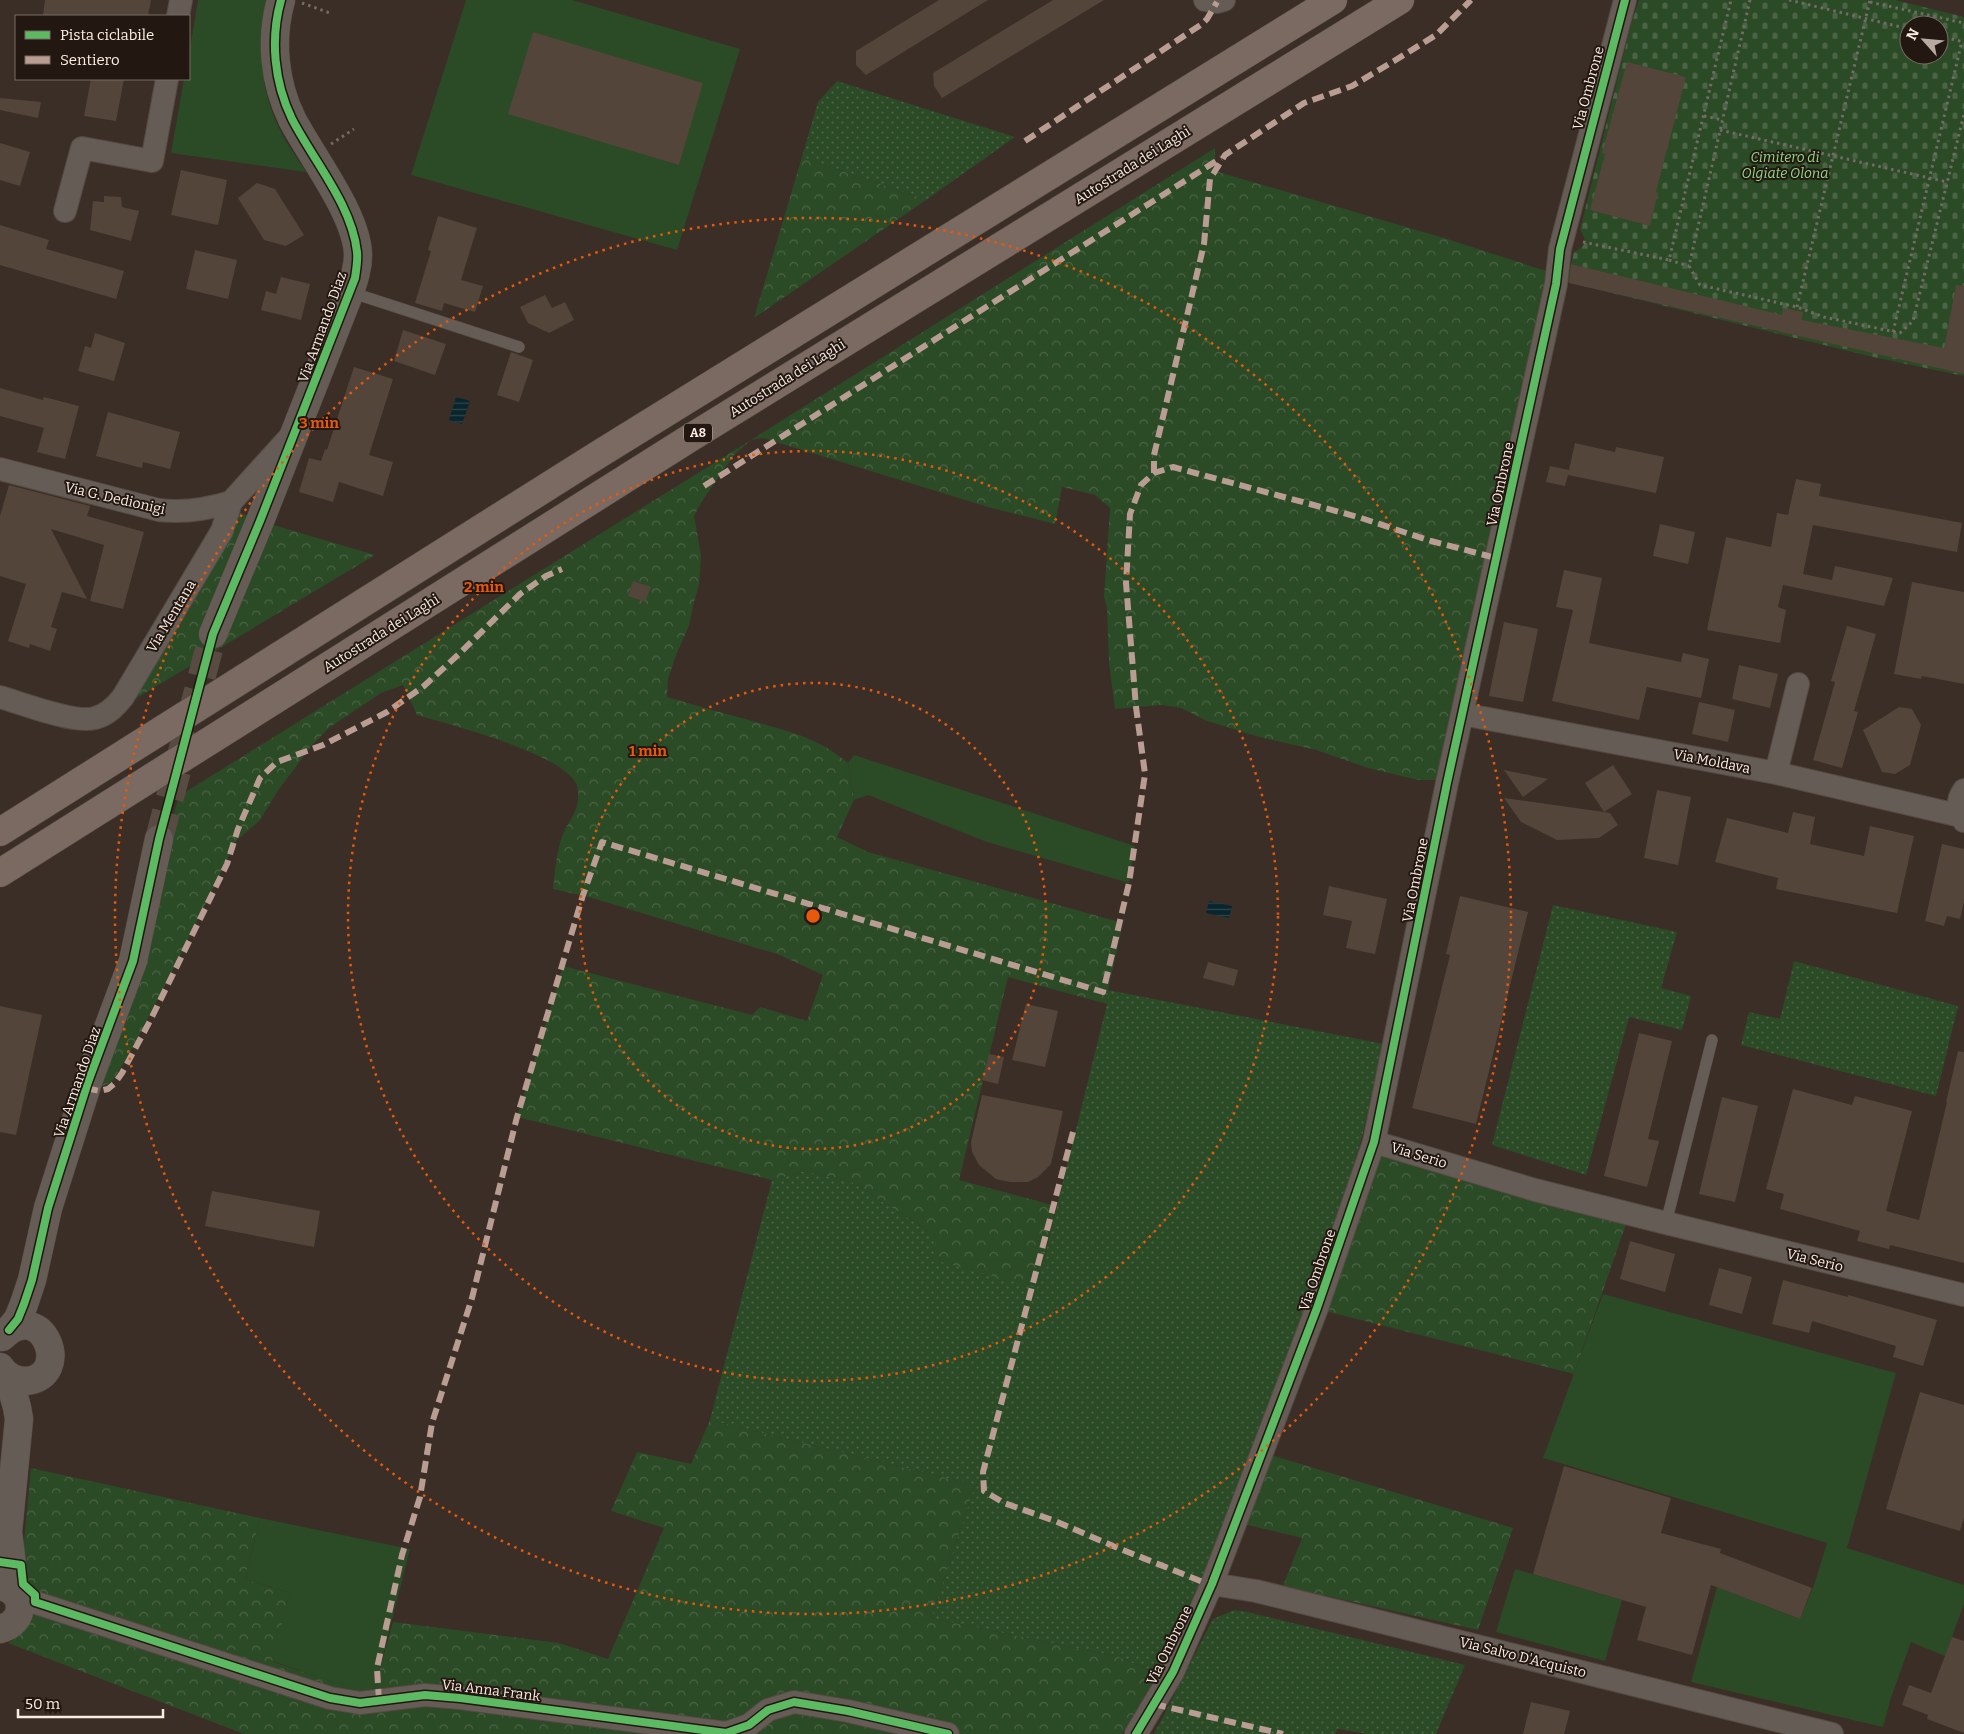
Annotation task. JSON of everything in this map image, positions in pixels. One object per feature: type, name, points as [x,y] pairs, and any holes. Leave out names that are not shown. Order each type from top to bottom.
[{"type":"highway","name":"A8","points":[[0,832],[604,451],[1333,0]]},
{"type":"highway","name":"Autostrada dei Laghi","points":[[0,872],[690,438],[1400,0]]},
{"type":"street","points":[[178,15],[181,0]]},
{"type":"street","points":[[1205,0],[1217,2],[1224,0]]},
{"type":"street","name":"Via Ombrone","points":[[1136,1734],[1172,1672],[1212,1584],[1318,1308],[1374,1142],[1462,714],[1554,294],[1563,236],[1625,0]]},
{"type":"street","name":"Via Armando Diaz","points":[[213,634],[297,430],[355,278],[357,262],[354,236],[338,197],[292,118],[279,81],[275,61],[275,35],[289,1]]},
{"type":"street","points":[[65,211],[82,148],[152,161],[167,80]]},
{"type":"street","name":"Via Mentana","points":[[0,696],[74,718],[93,719],[109,712],[123,697],[222,531],[231,502],[297,430]]},
{"type":"street","name":"Via G. Dedionigi","points":[[0,469],[158,510],[182,511],[213,508],[231,502]]},
{"type":"street","points":[[1776,773],[1798,684]]},
{"type":"street","name":"Via Moldava","points":[[1462,714],[1776,773],[1962,818],[1959,802],[1964,790]]},
{"type":"street","name":"Via Armando Diaz","points":[[5,1335],[18,1318],[32,1280],[48,1208],[86,1088],[133,961],[159,839]]},
{"type":"street","name":"Via Serio","points":[[1374,1142],[1535,1190],[1666,1224],[1964,1295]]},
{"type":"street","name":"Via Armando Diaz","points":[[32,1280],[36,1321],[41,1332]]},
{"type":"street","name":"Via Armando Diaz","points":[[2,1370],[11,1378],[21,1381],[31,1380],[46,1370],[51,1357],[48,1339],[41,1332],[28,1326],[18,1326],[5,1335]]},
{"type":"street","name":"Via Armando Diaz","points":[[2,1370],[12,1387],[19,1419],[4,1544],[13,1572],[10,1591],[20,1610],[4,1632]]},
{"type":"street","name":"Via Armando Diaz","points":[[19,1419],[28,1406],[42,1374]]},
{"type":"street","name":"Via Salvo D'Acquisto","points":[[1212,1584],[1256,1591],[1832,1734]]},
{"type":"street","name":"Via Anna Frank","points":[[10,1591],[330,1698],[360,1703],[425,1695],[726,1733],[749,1725],[768,1710],[794,1702],[848,1711],[948,1734]]},
{"type":"lane","points":[[350,292],[519,347]]},
{"type":"lane","points":[[1666,1224],[1712,1040]]},
{"type":"path","points":[[1669,260],[1731,0]]},
{"type":"path","points":[[1750,0],[1689,266],[1700,285],[1797,307],[1824,317],[1900,333],[1914,321],[1964,114]]},
{"type":"path","points":[[1789,0],[1899,27]]},
{"type":"path","points":[[289,1],[330,13]]},
{"type":"path","points":[[1797,307],[1870,1],[1964,23]]},
{"type":"path","points":[[1893,332],[1963,41],[1949,38]]},
{"type":"path","points":[[1704,116],[1723,120]]},
{"type":"path","points":[[324,149],[354,128]]},
{"type":"path","points":[[1720,130],[1947,182]]},
{"type":"path","points":[[1563,236],[1689,266]]},
{"type":"green space","points":[[198,0],[268,0],[263,34],[262,68],[268,100],[281,132],[306,172],[171,153],[184,80],[190,80],[190,48]]},
{"type":"green space","points":[[466,0],[572,0],[740,49],[677,250],[411,175]]},
{"type":"green space","name":"Cimitero di Olgiate Olona","points":[[1639,0],[1895,0],[1964,17],[1964,376],[1873,357],[1567,282],[1574,252],[1583,245],[1585,240],[1580,230],[1631,25]]},
{"type":"green space","points":[[837,81],[1015,137],[926,200],[802,157],[818,102]]},
{"type":"green space","points":[[1215,148],[1215,171],[1444,238],[1549,272],[1439,780],[1418,780],[1368,768],[1316,750],[1259,737],[1207,721],[1181,708],[1162,705],[1115,709],[1109,663],[1107,607],[1104,597],[1110,508],[1095,495],[1062,487],[1055,524],[988,507],[763,438],[751,440]]},
{"type":"green space","points":[[802,157],[926,200],[754,318]]},
{"type":"green space","points":[[751,440],[734,455],[702,501],[694,516],[701,555],[699,585],[689,626],[668,679],[667,697],[801,736],[825,747],[848,763],[854,800],[837,837],[868,852],[1123,923],[1108,990],[1107,1004],[1008,977],[959,1180],[1056,1206],[1037,1288],[934,1260],[936,1236],[852,1182],[805,1171],[772,1180],[517,1117],[563,966],[752,1015],[760,1007],[807,1021],[823,975],[780,955],[589,897],[553,889],[559,846],[577,805],[578,790],[572,777],[556,765],[508,743],[417,715],[403,685],[381,693],[330,727],[312,745],[277,792],[260,820],[236,841],[131,1051],[112,1082],[102,1086],[93,1085],[179,796]]},
{"type":"green space","points":[[231,509],[260,521],[375,555],[90,726]]},
{"type":"green space","points":[[854,755],[1135,846],[1129,883],[987,842],[868,795],[854,800],[848,763]]},
{"type":"green space","points":[[1553,905],[1677,932],[1661,988],[1691,996],[1682,1030],[1629,1017],[1586,1175],[1492,1145]]},
{"type":"green space","points":[[1794,961],[1958,1006],[1936,1096],[1741,1045],[1749,1012],[1780,1019]]},
{"type":"green space","points":[[1108,990],[1384,1044],[1362,1137],[1312,1306],[1203,1582],[1161,1674],[1115,1656],[931,1618],[975,1485],[710,1420],[772,1180],[805,1171],[852,1182],[936,1236],[1037,1287],[1107,1004]]},
{"type":"green space","points":[[1379,1156],[1626,1224],[1574,1374],[1325,1311]]},
{"type":"green space","points":[[1603,1294],[1896,1373],[1847,1548],[1964,1585],[1964,1604],[1945,1656],[1911,1642],[1883,1727],[1691,1682],[1717,1587],[1800,1619],[1814,1585],[1827,1543],[1543,1458]]},
{"type":"green space","points":[[710,1420],[975,1485],[931,1618],[1115,1656],[1161,1674],[1122,1734],[244,1734],[8,1643],[29,1626],[34,1613],[32,1599],[20,1583],[31,1468],[260,1518],[245,1579],[290,1593],[273,1662],[373,1694],[393,1622],[559,1643],[608,1659],[664,1528],[611,1511],[637,1452],[691,1464]]},
{"type":"green space","points":[[1271,1455],[1513,1528],[1478,1630],[1283,1586],[1302,1538],[1244,1524]]},
{"type":"green space","points":[[260,1518],[410,1549],[373,1695],[272,1661],[290,1593],[245,1579]]},
{"type":"green space","points":[[1515,1569],[1622,1600],[1605,1661],[1496,1632]]},
{"type":"green space","points":[[1234,1610],[1465,1665],[1436,1734],[1368,1734],[1338,1729],[1335,1734],[1154,1734],[1213,1619]]},
{"type":"water","points":[[456,397],[470,401],[462,424],[449,420]]},
{"type":"water","points":[[1209,901],[1232,906],[1229,918],[1206,913]]},
{"type":"building","points":[[45,0],[151,0],[148,15],[43,15]]},
{"type":"building","points":[[939,0],[988,0],[866,75],[856,65],[856,51]]},
{"type":"building","points":[[1053,0],[1104,0],[942,98],[934,86],[933,73]]},
{"type":"building","points":[[533,32],[703,83],[679,165],[508,114]]},
{"type":"building","points":[[1627,62],[1686,77],[1656,192],[1658,193],[1650,226],[1590,210],[1605,154],[1602,153]]},
{"type":"building","points":[[91,80],[124,80],[116,121],[84,116]]},
{"type":"building","points":[[0,98],[41,102],[38,118],[0,110]]},
{"type":"building","points":[[0,143],[30,152],[20,186],[0,180]]},
{"type":"building","points":[[181,170],[227,180],[218,225],[171,215]]},
{"type":"building","points":[[257,183],[275,189],[304,235],[286,246],[264,240],[238,198]]},
{"type":"building","points":[[104,196],[121,197],[122,207],[139,211],[131,241],[90,230],[93,201],[104,202]]},
{"type":"building","points":[[438,216],[477,228],[461,280],[483,286],[475,312],[444,303],[442,311],[415,303],[431,251],[428,250]]},
{"type":"building","points":[[0,225],[49,240],[46,249],[124,271],[116,299],[0,265]]},
{"type":"building","points":[[195,250],[237,260],[228,299],[186,289]]},
{"type":"building","points":[[1571,264],[1782,315],[1783,308],[1803,312],[1802,320],[1944,348],[1956,285],[1964,286],[1964,374],[1569,283]]},
{"type":"building","points":[[281,277],[310,284],[301,320],[261,310],[266,291],[276,294]]},
{"type":"building","points":[[545,295],[552,308],[565,302],[574,320],[549,333],[528,323],[520,307]]},
{"type":"building","points":[[403,330],[446,344],[435,375],[394,361]]},
{"type":"building","points":[[95,333],[125,343],[114,381],[78,371],[85,346],[91,348]]},
{"type":"building","points":[[511,352],[533,360],[519,402],[497,395]]},
{"type":"building","points":[[354,367],[393,379],[369,455],[393,462],[383,496],[339,482],[333,502],[299,492],[309,458],[321,461],[325,449],[327,450]]},
{"type":"building","points":[[0,388],[43,400],[44,397],[79,406],[65,459],[37,452],[44,428],[0,416]]},
{"type":"building","points":[[108,412],[180,432],[170,469],[143,462],[142,468],[96,456]]},
{"type":"building","points":[[1575,443],[1615,452],[1616,447],[1664,457],[1656,493],[1568,475],[1565,486],[1546,482],[1550,466],[1569,470]]},
{"type":"building","points":[[1796,479],[1821,484],[1819,496],[1962,523],[1957,552],[1813,525],[1803,574],[1832,580],[1835,566],[1893,578],[1884,606],[1783,585],[1778,607],[1786,610],[1780,643],[1707,630],[1726,537],[1771,547],[1777,513],[1788,515]]},
{"type":"building","points":[[9,485],[90,506],[87,516],[144,532],[123,609],[90,601],[104,545],[51,529],[87,599],[62,592],[51,627],[57,629],[50,651],[30,644],[29,648],[8,641],[26,584],[0,576],[0,516]]},
{"type":"building","points":[[1660,524],[1695,532],[1688,564],[1653,556]]},
{"type":"building","points":[[1564,570],[1602,578],[1589,643],[1681,662],[1683,653],[1709,659],[1701,698],[1647,687],[1639,720],[1552,701],[1573,610],[1556,607]]},
{"type":"building","points":[[633,581],[651,587],[645,602],[628,596]]},
{"type":"building","points":[[1912,582],[1964,592],[1964,684],[1922,676],[1921,679],[1894,674]]},
{"type":"building","points":[[1504,622],[1538,629],[1523,702],[1489,696]]},
{"type":"building","points":[[1847,626],[1876,634],[1854,711],[1858,712],[1842,768],[1813,760],[1835,682],[1831,681]]},
{"type":"building","points":[[1739,665],[1778,674],[1770,708],[1732,699]]},
{"type":"building","points":[[1699,702],[1735,710],[1728,742],[1692,734]]},
{"type":"building","points":[[1899,707],[1912,709],[1921,725],[1910,765],[1895,774],[1882,772],[1863,730]]},
{"type":"building","points":[[1613,765],[1632,794],[1604,812],[1585,783]]},
{"type":"building","points":[[1504,770],[1548,779],[1523,797]]},
{"type":"building","points":[[1657,790],[1691,797],[1678,865],[1644,858]]},
{"type":"building","points":[[1504,798],[1610,813],[1618,825],[1599,838],[1557,840],[1521,822]]},
{"type":"building","points":[[1793,812],[1815,817],[1810,844],[1864,856],[1870,826],[1914,836],[1897,913],[1776,889],[1778,878],[1715,862],[1727,818],[1788,833]]},
{"type":"building","points":[[1942,844],[1964,849],[1964,902],[1960,919],[1947,916],[1944,926],[1925,921]]},
{"type":"building","points":[[1329,886],[1387,899],[1375,954],[1346,948],[1352,921],[1323,915]]},
{"type":"building","points":[[1460,896],[1528,912],[1476,1124],[1412,1108],[1450,955],[1446,954]]},
{"type":"building","points":[[1208,962],[1238,970],[1234,986],[1203,978]]},
{"type":"building","points":[[1026,1004],[1058,1011],[1045,1067],[1012,1060]]},
{"type":"building","points":[[0,1006],[42,1015],[16,1135],[0,1132]]},
{"type":"building","points":[[1639,1033],[1672,1041],[1648,1139],[1659,1141],[1647,1187],[1604,1176]]},
{"type":"building","points":[[1958,1051],[1964,1052],[1964,1263],[1890,1245],[1889,1249],[1857,1241],[1860,1231],[1780,1209],[1784,1194],[1766,1189],[1793,1089],[1852,1105],[1855,1096],[1912,1111],[1886,1211],[1919,1220]]},
{"type":"building","points":[[989,1054],[1004,1057],[998,1084],[982,1080]]},
{"type":"building","points":[[982,1095],[1063,1111],[1051,1164],[1038,1177],[1028,1182],[1010,1182],[996,1179],[979,1165],[972,1152],[971,1142]]},
{"type":"building","points":[[1722,1097],[1758,1106],[1735,1202],[1699,1194]]},
{"type":"building","points":[[212,1191],[320,1211],[314,1247],[205,1226]]},
{"type":"building","points":[[1630,1241],[1675,1254],[1665,1292],[1620,1279]]},
{"type":"building","points":[[1719,1268],[1752,1277],[1742,1314],[1709,1305]]},
{"type":"building","points":[[1783,1280],[1848,1297],[1848,1295],[1937,1320],[1923,1366],[1893,1357],[1896,1346],[1812,1321],[1809,1333],[1772,1324]]},
{"type":"building","points":[[1920,1392],[1964,1405],[1964,1518],[1960,1531],[1886,1509]]},
{"type":"building","points":[[1564,1466],[1671,1498],[1661,1533],[1721,1549],[1720,1553],[1812,1588],[1800,1619],[1711,1585],[1692,1655],[1637,1640],[1646,1607],[1533,1574]]},
{"type":"building","points":[[1952,1637],[1964,1641],[1964,1733],[1927,1719],[1928,1715],[1902,1705],[1909,1685],[1931,1693]]},
{"type":"building","points":[[1531,1702],[1570,1711],[1564,1734],[1523,1734]]},
{"type":"tunnel","points":[[159,839],[213,634]]},
{"type":"marked path","points":[[1154,473],[1154,455],[1204,244],[1210,179],[1225,155],[1304,103],[1352,86],[1436,35],[1471,0]]},
{"type":"marked path","points":[[1025,141],[1202,24],[1217,2]]},
{"type":"marked path","points":[[704,486],[1221,158]]},
{"type":"marked path","points":[[379,1701],[377,1668],[402,1555],[420,1497],[432,1423],[472,1298],[517,1117],[583,895],[602,842],[1103,992],[1129,883],[1145,774],[1136,707],[1126,583],[1130,514],[1141,485],[1154,473],[1173,467],[1358,517],[1431,541],[1496,558]]},
{"type":"marked path","points":[[86,1088],[99,1091],[108,1089],[122,1073],[150,1021],[227,864],[238,829],[260,778],[277,762],[323,745],[387,712],[424,686],[520,594],[546,576],[562,569]]},
{"type":"marked path","points":[[1073,1132],[983,1472],[984,1491],[1004,1503],[1055,1521],[1113,1546],[1212,1584]]},
{"type":"marked path","points":[[1154,1704],[1283,1734]]},
{"type":"cycle path","points":[[9,1330],[18,1319],[24,1304],[32,1280],[48,1208],[88,1082],[133,961],[159,839],[213,634],[260,521],[355,278],[357,252],[354,234],[348,217],[331,183],[292,119],[281,90],[275,45],[281,0]]},
{"type":"cycle path","points":[[1136,1734],[1173,1672],[1212,1584],[1317,1308],[1374,1142],[1447,783],[1556,284],[1560,249],[1625,0]]},
{"type":"cycle path","points":[[0,1562],[21,1565],[23,1584],[35,1595],[35,1602],[330,1698],[360,1703],[425,1695],[460,1698],[726,1733],[749,1725],[768,1710],[794,1702],[848,1711],[948,1734]]}]
